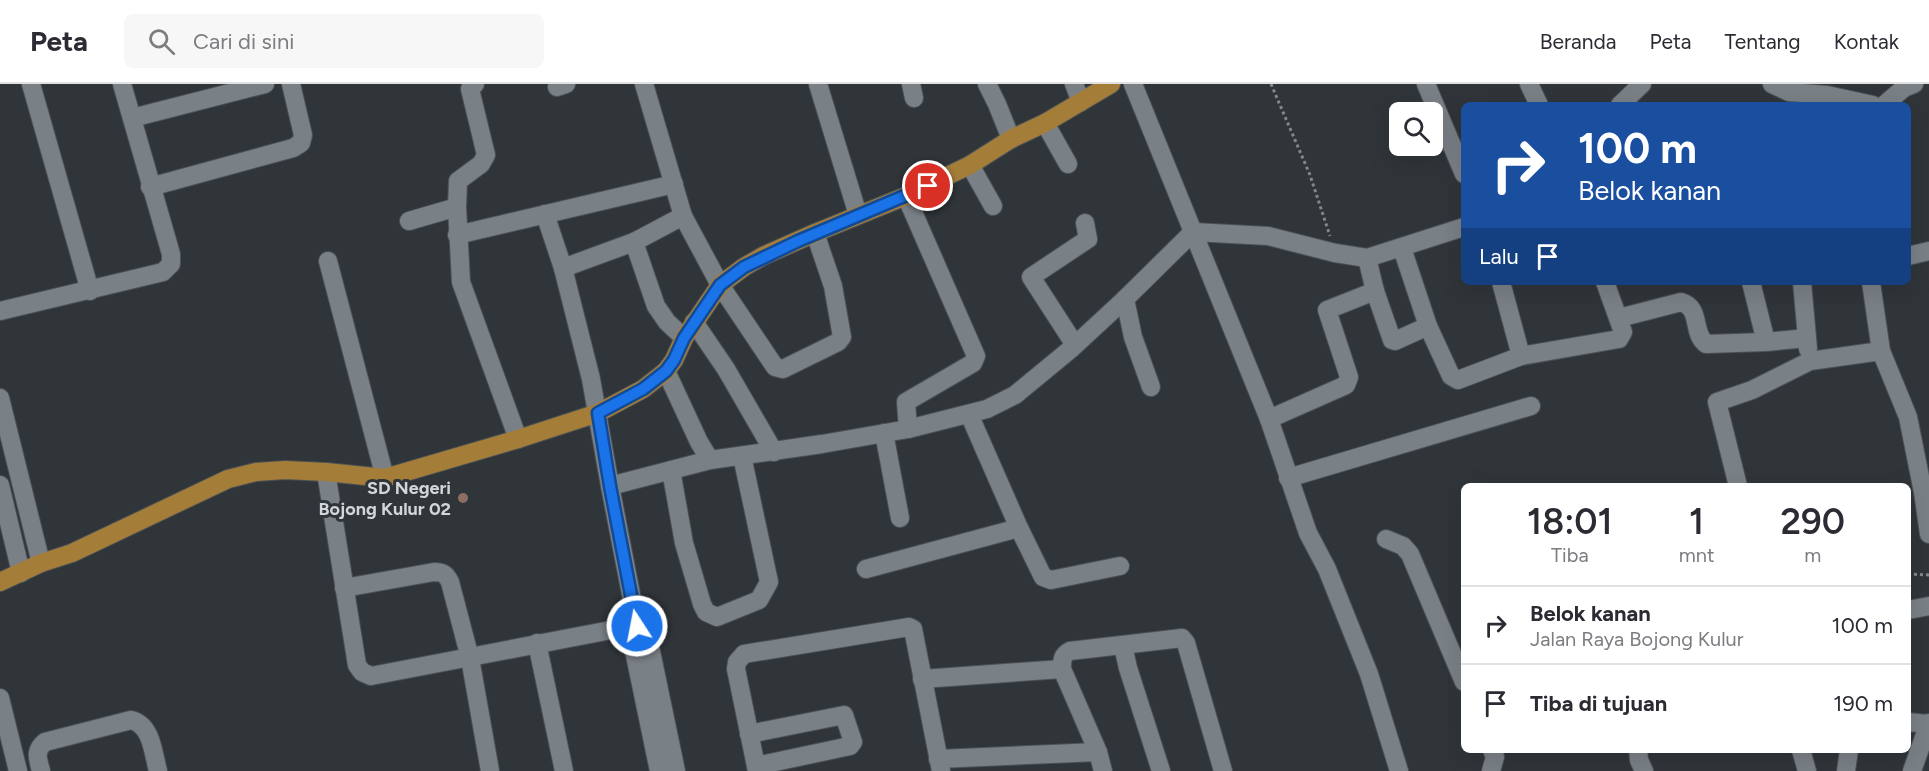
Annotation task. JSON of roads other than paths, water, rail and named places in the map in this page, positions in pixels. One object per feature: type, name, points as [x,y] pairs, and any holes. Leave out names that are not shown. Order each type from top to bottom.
[{"type":"main road","points":[[0,582],[41,563],[72,553],[228,479],[256,472],[285,470],[385,478],[598,413],[643,389],[666,371],[694,322],[720,285],[763,256],[906,196],[970,165],[1011,139],[1045,123],[1111,84]]},
{"type":"street","points":[[31,84],[90,291]]},
{"type":"street","points":[[0,311],[163,272],[171,264],[171,254],[122,84]]},
{"type":"street","points":[[132,117],[265,84]]},
{"type":"street","points":[[150,187],[293,148],[301,143],[303,135],[291,84]]},
{"type":"street","points":[[475,84],[471,89],[486,155],[481,164],[458,181],[457,235],[461,282],[518,439]]},
{"type":"street","points":[[818,84],[858,215]]},
{"type":"street","points":[[987,84],[998,104],[1011,139]]},
{"type":"street","points":[[1074,84],[1081,102]]},
{"type":"street","points":[[1133,84],[1269,419],[1308,533],[1327,569],[1369,674],[1399,771]]},
{"type":"street","points":[[1426,84],[1461,167]]},
{"type":"street","points":[[1529,84],[1538,102]]},
{"type":"street","points":[[1623,102],[1642,84]]},
{"type":"street","points":[[1772,84],[1790,99],[1827,89],[1864,102]]},
{"type":"street","points":[[1888,102],[1904,88],[1914,84]]},
{"type":"street","points":[[646,85],[683,216],[720,285],[777,368],[783,369],[838,342],[842,337],[833,286],[815,233]]},
{"type":"street","points":[[1045,123],[1068,164]]},
{"type":"street","points":[[970,165],[993,206]]},
{"type":"street","points":[[457,235],[674,184]]},
{"type":"street","points":[[906,196],[976,356],[973,363],[906,402],[908,429]]},
{"type":"street","points":[[409,221],[457,207]]},
{"type":"street","points":[[545,214],[563,268],[589,369],[637,626],[632,641],[659,771]]},
{"type":"street","points":[[563,268],[634,242],[683,216]]},
{"type":"street","points":[[1075,345],[1031,277],[1088,239],[1085,223]]},
{"type":"street","points":[[610,486],[710,460],[884,434],[987,410],[1015,394],[1075,345],[1193,232],[1268,236],[1335,253],[1367,258],[1461,228]]},
{"type":"street","points":[[634,242],[657,306],[667,322],[684,338]]},
{"type":"street","points":[[1402,248],[1428,326],[1451,376],[1455,379],[1463,380],[1521,356],[1618,339],[1623,332],[1606,285]]},
{"type":"street","points":[[1911,255],[1929,251]]},
{"type":"street","points":[[1367,258],[1375,291],[1392,340],[1428,326]]},
{"type":"street","points":[[328,261],[385,478]]},
{"type":"street","points":[[1502,285],[1521,356]]},
{"type":"street","points":[[1752,285],[1766,342]]},
{"type":"street","points":[[1802,285],[1810,361]]},
{"type":"street","points":[[1871,285],[1881,351],[1908,417],[1929,534]]},
{"type":"street","points":[[1269,419],[1346,385],[1349,377],[1327,310],[1375,291]]},
{"type":"street","points":[[1125,299],[1133,337],[1151,387]]},
{"type":"street","points":[[1619,318],[1682,302],[1693,308],[1699,335],[1706,344],[1807,338]]},
{"type":"street","points":[[694,322],[726,369],[774,452]]},
{"type":"street","points":[[1737,483],[1717,402],[1752,390],[1810,361],[1881,351]]},
{"type":"street","points":[[666,371],[699,442],[710,460]]},
{"type":"street","points":[[0,398],[41,563]]},
{"type":"street","points":[[1288,478],[1531,406]]},
{"type":"street","points":[[969,414],[1018,528],[1044,577],[1051,580],[1120,566]]},
{"type":"street","points":[[884,434],[900,518]]},
{"type":"street","points":[[671,470],[684,543],[702,604],[710,615],[717,617],[759,600],[769,582],[742,456]]},
{"type":"street","points":[[326,472],[357,665],[367,675],[471,658],[537,643],[637,626]]},
{"type":"street","points":[[0,485],[21,573]]},
{"type":"street","points":[[866,569],[1018,528]]},
{"type":"street","points":[[1386,539],[1403,546],[1410,554],[1461,675]]},
{"type":"street","points":[[344,588],[442,572],[450,582],[471,658],[490,771]]},
{"type":"street","points":[[1911,609],[1929,606]]},
{"type":"street","points":[[637,626],[648,637],[676,771]]},
{"type":"street","points":[[749,734],[844,715],[853,742],[850,746],[757,769],[749,734],[736,669],[737,662],[744,654],[909,627],[912,629],[940,765],[1019,763],[1098,752]]},
{"type":"street","points":[[1103,771],[1098,752],[1062,669],[1062,658],[1070,651],[1178,638],[1184,640],[1223,771]]},
{"type":"street","points":[[537,643],[564,771]]},
{"type":"street","points":[[1123,646],[1161,771]]},
{"type":"street","points":[[922,679],[1062,669]]},
{"type":"street","points":[[0,698],[18,771]]},
{"type":"street","points":[[41,771],[37,754],[45,742],[131,720],[138,722],[149,735],[158,771]]},
{"type":"street","points":[[1911,722],[1929,724],[1912,771]]},
{"type":"street","points":[[1491,771],[1495,757],[1493,753]]},
{"type":"street","points":[[1638,753],[1644,771]]},
{"type":"street","points":[[1802,753],[1807,771]]},
{"type":"street","points":[[1846,771],[1849,753]]},
{"type":"place","name":"SD Negeri Bojong Kulur 02","points":[[463,498]]}]
